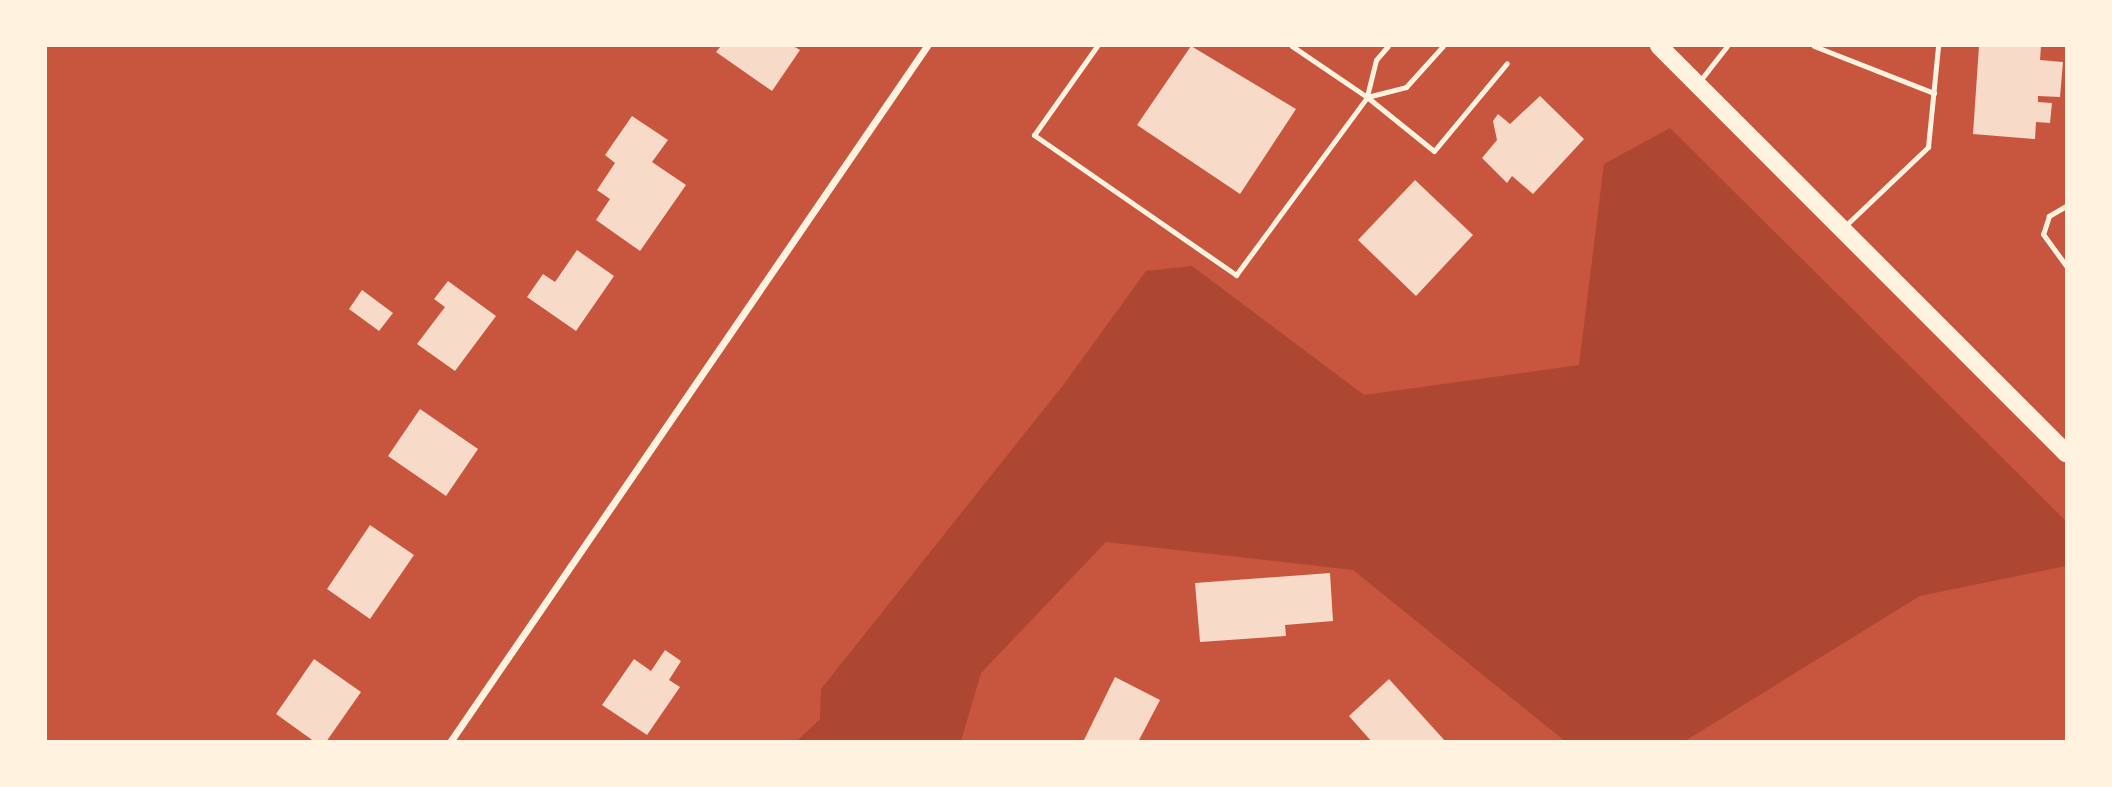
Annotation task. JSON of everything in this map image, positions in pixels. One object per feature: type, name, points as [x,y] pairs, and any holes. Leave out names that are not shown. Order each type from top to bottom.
[{"type":"main road","points":[[1658,46],[1845,226],[2067,453]]},
{"type":"street","points":[[450,741],[928,46]]},
{"type":"lane","points":[[1097,46],[1034,135],[1236,275],[1367,97],[1376,60],[1388,46]]},
{"type":"lane","points":[[1292,46],[1367,97],[1434,151],[1507,63]]},
{"type":"lane","points":[[1367,97],[1406,87],[1443,46]]},
{"type":"lane","points":[[1698,83],[1727,46]]},
{"type":"lane","points":[[1814,46],[1934,93]]},
{"type":"lane","points":[[1845,226],[1928,147],[1938,46]]},
{"type":"lane","points":[[2067,206],[2049,216],[2043,234],[2067,265]]},
{"type":"shaded area","points":[[1670,128],[2066,521],[2066,566],[1920,596],[1685,741],[1566,742],[1353,570],[1106,542],[981,673],[961,741],[797,741],[820,719],[821,689],[1064,384],[1146,271],[1192,266],[1364,395],[1579,365],[1604,164]]},
{"type":"building","points":[[721,46],[793,46],[800,50],[772,91],[716,52]]},
{"type":"building","points":[[1191,46],[1296,109],[1240,194],[1137,125]]},
{"type":"building","points":[[1979,46],[2041,46],[2040,60],[2063,62],[2060,97],[2038,96],[2038,102],[2052,103],[2050,123],[2036,122],[2035,139],[1973,134]]},
{"type":"building","points":[[1540,96],[1584,139],[1533,194],[1512,176],[1507,183],[1482,158],[1497,140],[1493,121],[1498,114],[1510,124]]},
{"type":"building","points":[[632,116],[668,140],[652,162],[686,185],[640,251],[596,220],[610,199],[597,190],[615,163],[605,155]]},
{"type":"building","points":[[1415,180],[1473,235],[1416,296],[1358,240]]},
{"type":"building","points":[[577,250],[614,276],[576,331],[527,297],[543,274],[555,282]]},
{"type":"building","points":[[448,281],[496,316],[455,371],[417,344],[445,307],[434,299]]},
{"type":"building","points":[[362,290],[393,313],[379,331],[349,309]]},
{"type":"building","points":[[420,409],[478,449],[446,496],[388,456]]},
{"type":"building","points":[[370,525],[414,555],[370,619],[327,589]]},
{"type":"building","points":[[1330,573],[1333,621],[1285,625],[1286,636],[1200,642],[1195,583]]},
{"type":"building","points":[[665,650],[681,661],[669,680],[680,687],[647,735],[602,705],[634,659],[651,671]]},
{"type":"building","points":[[314,659],[361,692],[326,742],[315,742],[276,714]]},
{"type":"building","points":[[1115,677],[1160,700],[1138,742],[1083,742]]},
{"type":"building","points":[[1389,679],[1446,742],[1372,742],[1349,716]]}]
